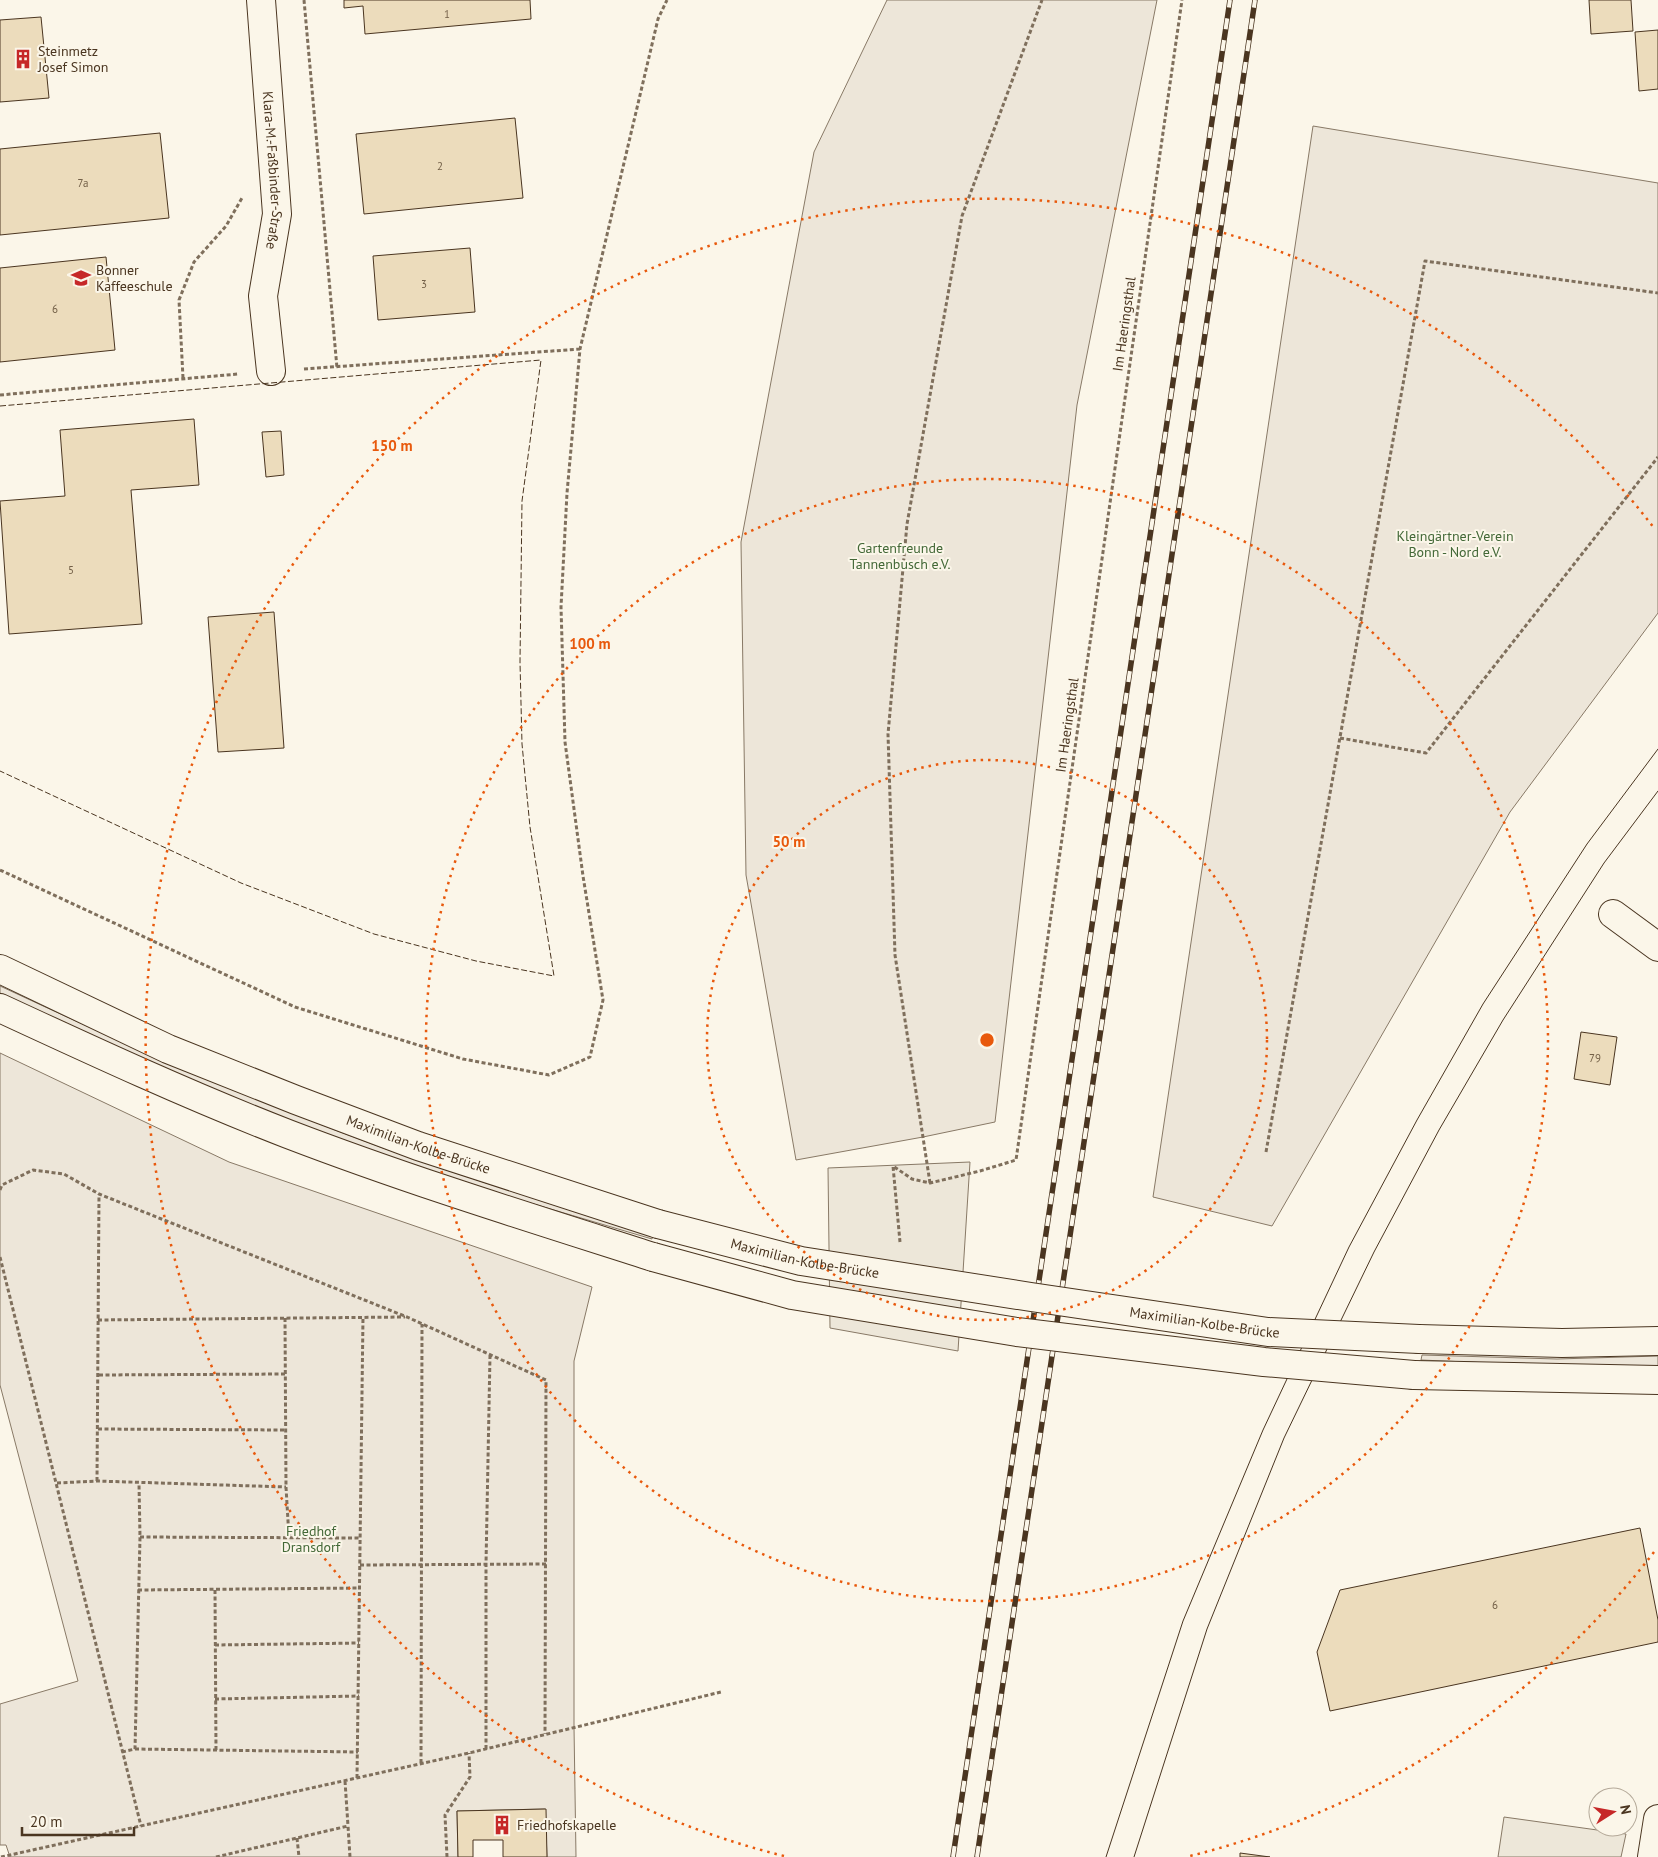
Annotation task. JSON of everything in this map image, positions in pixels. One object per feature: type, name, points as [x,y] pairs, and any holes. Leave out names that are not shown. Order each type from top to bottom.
[{"type":"street","name":"Klara-M.-Faßbinder-Straße","points":[[262,0],[277,214],[263,296],[271,371]]},
{"type":"street","points":[[1612,914],[1658,947]]},
{"type":"street","name":"Maximilian-Kolbe-Brücke","points":[[0,969],[168,1049],[418,1146],[658,1224],[801,1261],[1268,1332],[1562,1343],[1658,1341]]},
{"type":"street","points":[[0,1008],[156,1081],[287,1134],[403,1177],[653,1257],[792,1295],[1017,1332],[1264,1362],[1414,1375],[1658,1380]]},
{"type":"street","points":[[1652,1857],[1658,1819]]},
{"type":"path","points":[[304,0],[337,368]]},
{"type":"path","points":[[0,870],[295,1007],[463,1059],[549,1075],[590,1056],[603,1000],[583,876],[565,742],[560,607],[567,493],[580,349],[658,19],[667,0]]},
{"type":"path","points":[[900,1243],[893,1166],[912,1179],[930,1183],[895,945],[888,734],[906,524],[962,216],[1042,0]]},
{"type":"path","name":"Im Haeringsthal","points":[[930,1183],[1016,1160],[1182,0]]},
{"type":"path","points":[[182,378],[179,300],[194,262],[226,226],[243,195]]},
{"type":"path","points":[[1266,1152],[1425,260],[1658,294]]},
{"type":"path","points":[[1340,738],[1426,753],[1658,457]]},
{"type":"path","points":[[0,1190],[2,1185],[33,1170],[64,1174],[99,1194],[422,1323],[546,1380],[545,1734]]},
{"type":"path","points":[[97,1481],[99,1194]]},
{"type":"path","points":[[0,1257],[141,1826]]},
{"type":"path","points":[[98,1320],[407,1317]]},
{"type":"path","points":[[285,1318],[286,1487],[289,1538]]},
{"type":"path","points":[[358,1778],[363,1318]]},
{"type":"path","points":[[421,1763],[422,1323]]},
{"type":"path","points":[[486,1749],[486,1564],[490,1354]]},
{"type":"path","points":[[99,1375],[285,1374]]},
{"type":"path","points":[[98,1429],[285,1430]]},
{"type":"path","points":[[57,1483],[97,1481],[286,1487]]},
{"type":"path","points":[[135,1749],[140,1483]]},
{"type":"path","points":[[140,1537],[360,1538]]},
{"type":"path","points":[[360,1566],[546,1564]]},
{"type":"path","points":[[138,1590],[360,1588]]},
{"type":"path","points":[[215,1590],[216,1750]]},
{"type":"path","points":[[215,1645],[359,1643]]},
{"type":"path","points":[[0,1857],[421,1763],[469,1754],[721,1692]]},
{"type":"path","points":[[215,1699],[359,1696]]},
{"type":"path","points":[[122,1752],[135,1749],[358,1752]]},
{"type":"path","points":[[447,1857],[445,1815],[470,1777],[469,1754]]},
{"type":"path","points":[[345,1781],[350,1857]]},
{"type":"path","points":[[216,1857],[348,1826]]},
{"type":"path","points":[[297,1838],[299,1857]]},
{"type":"green space","name":"Gartenfreunde Tannenbusch e.V.","points":[[887,0],[1157,0],[1077,405],[995,1122],[796,1160],[746,875],[741,542],[814,152]]},
{"type":"green space","name":"Kleingärtner-Verein Bonn - Nord e.V.","points":[[1313,126],[1658,183],[1658,613],[1510,812],[1272,1226],[1153,1197]]},
{"type":"green space","points":[[0,986],[190,1071],[334,1130],[416,1160],[653,1234],[652,1239],[430,1172],[305,1127],[181,1077],[59,1022],[0,993]]},
{"type":"green space","name":"Friedhof Dransdorf","points":[[0,1053],[229,1162],[592,1287],[574,1361],[576,1857],[547,1857],[545,1809],[457,1811],[458,1857],[10,1857],[6,1845],[0,1845],[0,1704],[78,1681],[0,1385]]},
{"type":"green space","points":[[1422,1355],[1557,1359],[1658,1356],[1658,1367],[1557,1366],[1421,1360]]},
{"type":"shaded area","points":[[970,1162],[958,1351],[830,1328],[828,1168]]},
{"type":"shaded area","points":[[1504,1817],[1588,1829],[1588,1837],[1625,1837],[1621,1857],[1498,1857]]},
{"type":"building","points":[[344,0],[530,0],[531,19],[365,34],[363,6],[344,8]]},
{"type":"building","points":[[1589,0],[1631,0],[1633,31],[1591,34]]},
{"type":"building","name":"Steinmetz Josef Simon","points":[[41,17],[49,98],[0,102],[0,20]]},
{"type":"building","points":[[1658,30],[1658,89],[1639,91],[1635,32]]},
{"type":"building","points":[[515,118],[523,198],[364,214],[356,134]]},
{"type":"building","points":[[160,133],[169,218],[0,235],[0,149]]},
{"type":"building","points":[[470,248],[475,312],[378,320],[373,256]]},
{"type":"building","points":[[106,257],[115,350],[0,362],[0,268]]},
{"type":"building","points":[[194,419],[199,485],[131,490],[142,624],[9,634],[0,501],[65,496],[60,430]]},
{"type":"building","points":[[281,431],[284,475],[266,477],[262,432]]},
{"type":"building","points":[[274,612],[284,748],[218,752],[208,617]]},
{"type":"building","points":[[1581,1032],[1617,1037],[1610,1085],[1574,1079]]},
{"type":"building","points":[[1640,1528],[1658,1620],[1658,1642],[1330,1711],[1317,1652],[1340,1590]]},
{"type":"building","name":"Friedhofskapelle","points":[[546,1809],[547,1857],[503,1857],[503,1840],[473,1840],[473,1857],[458,1857],[457,1811]]},
{"type":"building","points":[[1240,1853],[1270,1857],[1240,1857]]},
{"type":"tram line","points":[[1106,1857],[1183,1621],[1263,1430],[1349,1247],[1417,1120],[1483,1004],[1587,844],[1658,749]]},
{"type":"tram line","points":[[1134,1857],[1207,1629],[1284,1438],[1374,1252],[1439,1130],[1503,1020],[1604,863],[1658,791]]},
{"type":"railway","points":[[953,1857],[1230,0]]},
{"type":"railway","points":[[977,1857],[1255,0]]},
{"type":"fence","points":[[0,406],[541,360],[522,501],[520,662],[522,744],[530,827],[554,976],[476,961],[374,934],[241,883],[0,771]]},
{"type":"place","name":"Steinmetz Josef Simon","points":[[23,59]]},
{"type":"place","name":"Bonner Kaffeeschule","points":[[81,278]]},
{"type":"place","name":"Friedhofskapelle","points":[[502,1825]]}]
